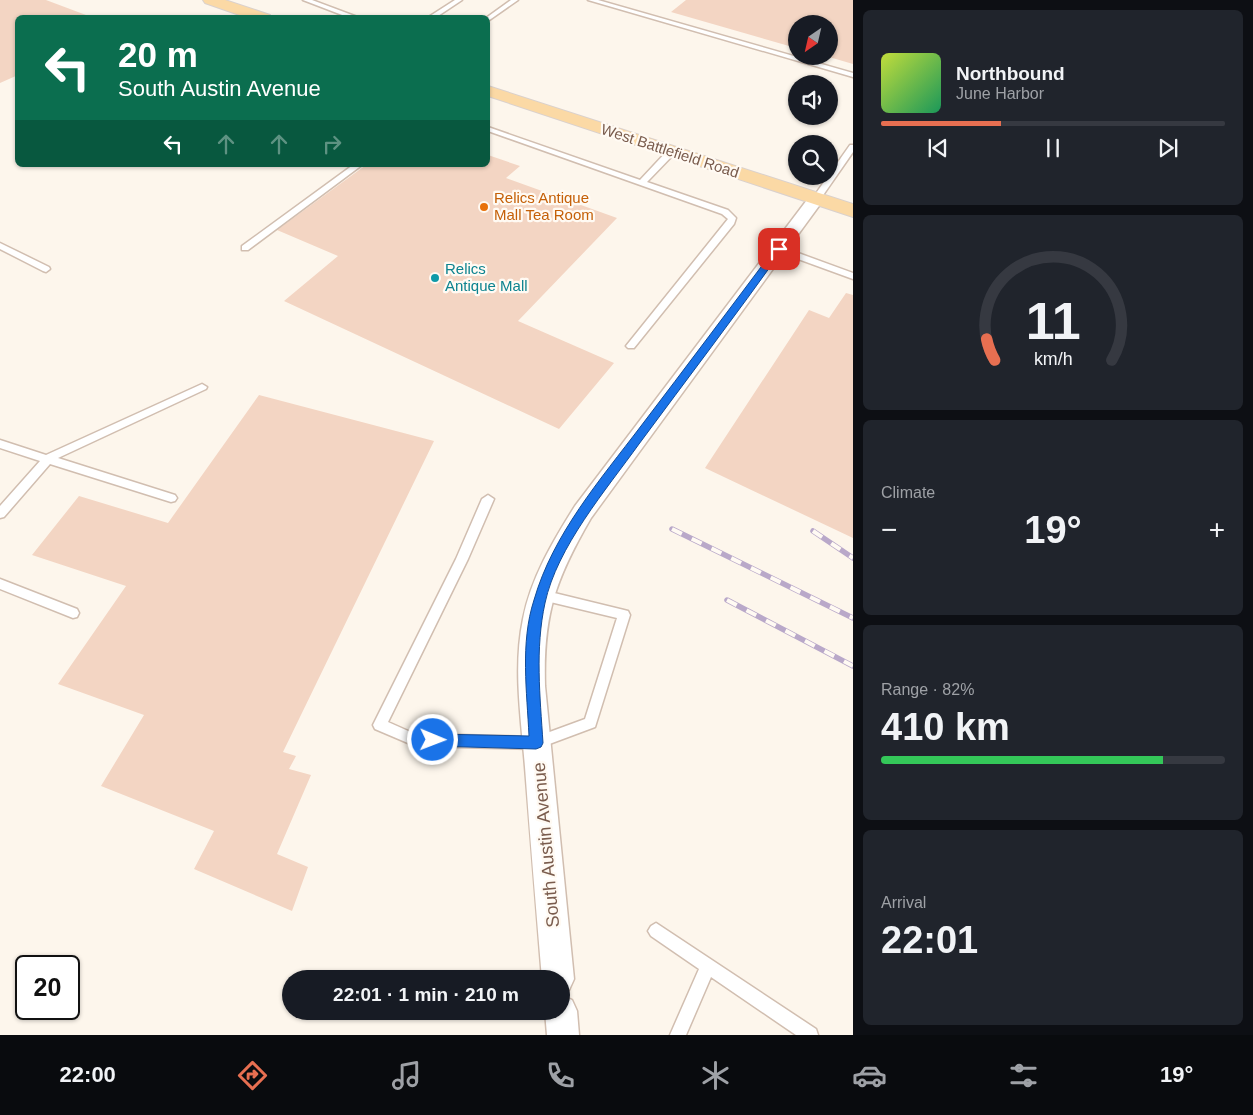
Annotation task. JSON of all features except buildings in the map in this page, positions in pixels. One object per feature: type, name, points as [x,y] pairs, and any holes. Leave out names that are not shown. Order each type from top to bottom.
[{"type":"main road","points":[[222,1],[257,15]]},
{"type":"main road","name":"West Battlefield Road","points":[[490,92],[853,211]]},
{"type":"street","name":"South Austin Avenue","points":[[557,970],[536,743],[533,676],[533,637],[542,595],[552,566],[583,512],[816,199]]},
{"type":"street","points":[[561,1020],[563,1035]]},
{"type":"lane","points":[[306,0],[348,15]]},
{"type":"lane","points":[[435,15],[459,0]]},
{"type":"lane","points":[[490,18],[515,0]]},
{"type":"lane","points":[[591,0],[853,75]]},
{"type":"lane","points":[[490,131],[724,212],[732,218],[731,222],[631,346]]},
{"type":"lane","points":[[816,199],[853,147]]},
{"type":"lane","points":[[641,183],[672,152]]},
{"type":"lane","points":[[245,248],[355,167]]},
{"type":"lane","points":[[0,246],[46,269]]},
{"type":"lane","points":[[779,249],[853,276]]},
{"type":"lane","points":[[0,514],[49,458],[202,387]]},
{"type":"lane","points":[[0,444],[171,498]]},
{"type":"lane","points":[[488,499],[462,559],[380,724],[415,740],[536,743],[590,724],[624,615],[542,595]]},
{"type":"lane","points":[[0,584],[73,613]]},
{"type":"lane","points":[[656,931],[810,1035]]},
{"type":"lane","points":[[678,1035],[708,966]]},
{"type":"railway","points":[[672,529],[853,618]]},
{"type":"railway","points":[[813,531],[853,558]]},
{"type":"railway","points":[[727,600],[853,666]]},
{"type":"place","name":"Relics Antique Mall Tea Room","points":[[484,207]]},
{"type":"place","name":"Relics Antique Mall","points":[[435,278]]},
{"type":"route","points":[[433,740],[536,743],[533,637],[539,601],[552,566],[583,512],[779,249]]}]
